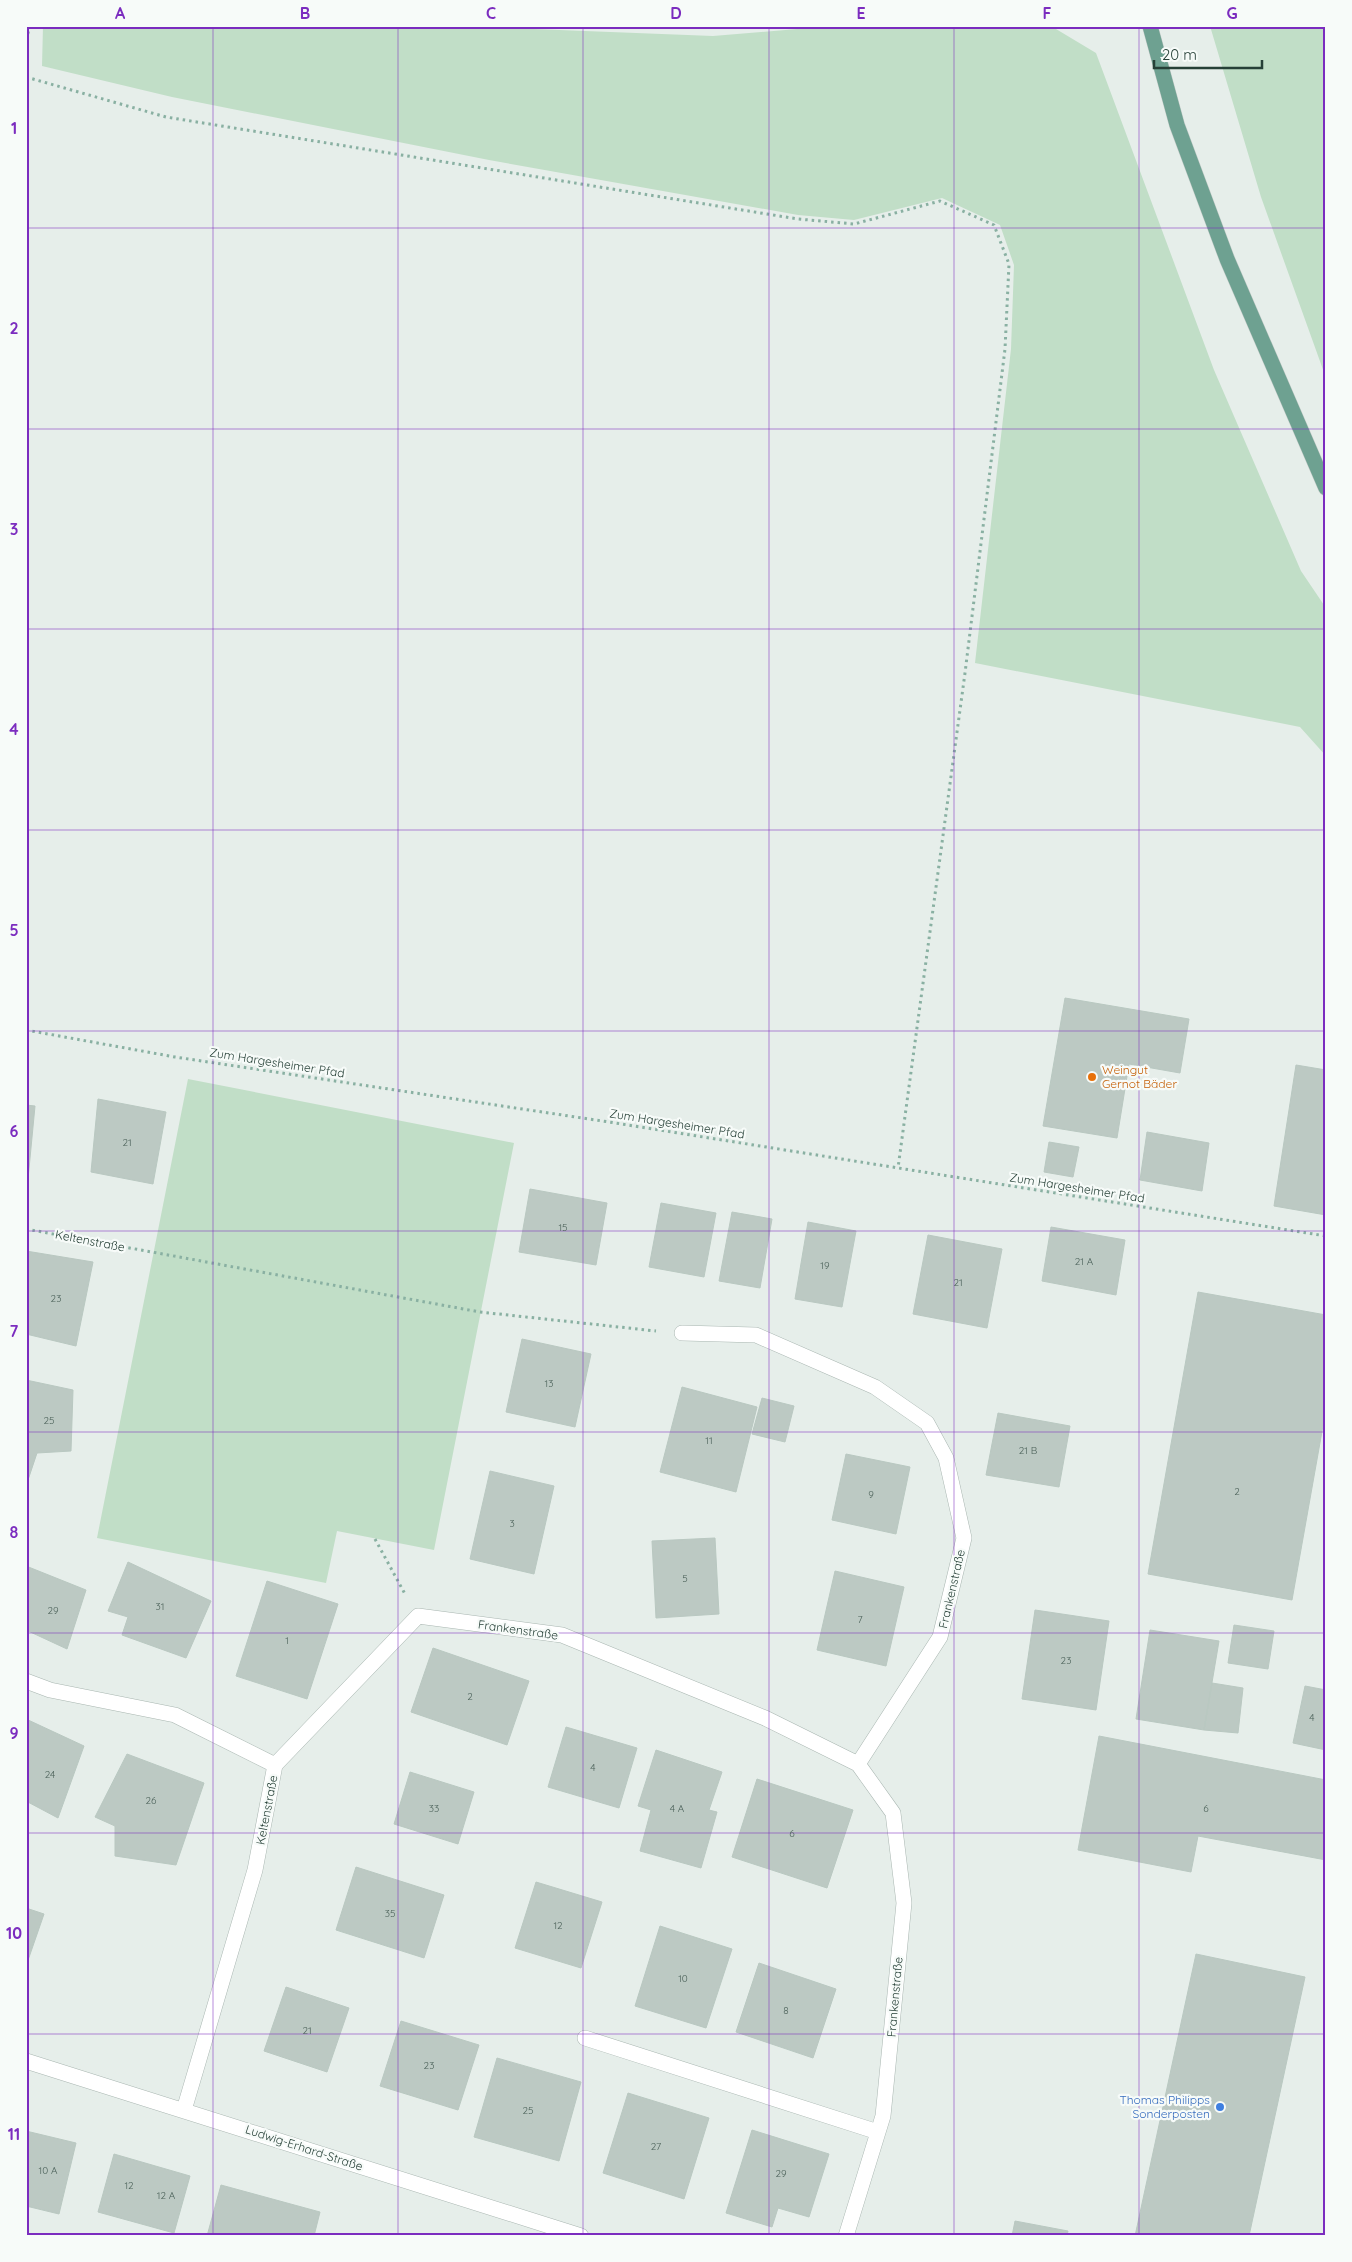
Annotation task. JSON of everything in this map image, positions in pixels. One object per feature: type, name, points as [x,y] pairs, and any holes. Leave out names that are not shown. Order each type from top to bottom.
[{"type":"main road","points":[[1150,26],[1177,125],[1227,259],[1326,488]]},
{"type":"street","name":"Frankenstraße","points":[[682,1333],[756,1336],[875,1387],[927,1423],[946,1458],[964,1538],[940,1637],[858,1764]]},
{"type":"street","name":"Frankenstraße","points":[[418,1616],[562,1635],[765,1718],[858,1764],[893,1813],[904,1903],[883,2116],[846,2236]]},
{"type":"street","points":[[275,1765],[418,1616]]},
{"type":"street","name":"Keltenstraße","points":[[26,1682],[50,1690],[175,1715],[275,1765],[255,1870],[184,2110]]},
{"type":"street","points":[[585,2038],[878,2132]]},
{"type":"street","name":"Ludwig-Erhard-Straße","points":[[26,2061],[581,2236]]},
{"type":"path","points":[[26,40],[30,26]]},
{"type":"path","points":[[26,77],[166,117],[798,220],[854,224],[940,201],[994,225],[1009,264],[1005,349],[965,673],[898,1168]]},
{"type":"path","name":"Zum Hargesheimer Pfad","points":[[26,1030],[175,1057],[1326,1236]]},
{"type":"path","name":"Keltenstraße","points":[[26,1229],[480,1312],[682,1333]]},
{"type":"path","points":[[375,1539],[418,1616]]},
{"type":"green space","points":[[43,26],[455,26],[713,36],[832,26],[1051,26],[1096,53],[1214,370],[1301,571],[1326,608],[1326,756],[1300,727],[975,663],[1011,349],[1014,265],[1000,225],[942,198],[854,220],[798,215],[489,160],[172,97],[42,66]]},
{"type":"green space","points":[[1210,26],[1326,26],[1326,378],[1261,197]]},
{"type":"green space","points":[[188,1079],[514,1143],[434,1550],[337,1531],[326,1583],[97,1538]]},
{"type":"building","points":[[1065,998],[1189,1019],[1180,1073],[1129,1064],[1117,1138],[1043,1126]]},
{"type":"building","points":[[1296,1065],[1326,1070],[1326,1215],[1274,1206]]},
{"type":"building","points":[[98,1099],[166,1112],[153,1184],[91,1172]]},
{"type":"building","points":[[26,1105],[35,1106],[28,1179],[26,1178]]},
{"type":"building","points":[[1147,1132],[1209,1143],[1202,1191],[1140,1180]]},
{"type":"building","points":[[1049,1142],[1079,1147],[1073,1177],[1044,1172]]},
{"type":"building","points":[[530,1189],[607,1203],[596,1265],[519,1252]]},
{"type":"building","points":[[661,1203],[716,1213],[704,1277],[649,1267]]},
{"type":"building","points":[[732,1212],[772,1219],[760,1288],[719,1281]]},
{"type":"building","points":[[808,1222],[856,1231],[842,1307],[795,1299]]},
{"type":"building","points":[[1051,1227],[1125,1240],[1116,1295],[1042,1281]]},
{"type":"building","points":[[928,1235],[1002,1249],[987,1328],[913,1314]]},
{"type":"building","points":[[26,1251],[93,1262],[76,1346],[26,1334]]},
{"type":"building","points":[[1198,1292],[1326,1315],[1326,1409],[1292,1600],[1148,1574]]},
{"type":"building","points":[[522,1339],[591,1354],[575,1427],[506,1412]]},
{"type":"building","points":[[26,1380],[73,1390],[71,1451],[37,1453],[26,1486]]},
{"type":"building","points":[[682,1387],[757,1407],[736,1492],[660,1472]]},
{"type":"building","points":[[762,1398],[794,1406],[785,1442],[752,1434]]},
{"type":"building","points":[[998,1413],[1070,1426],[1059,1487],[986,1475]]},
{"type":"building","points":[[846,1454],[910,1467],[896,1534],[832,1520]]},
{"type":"building","points":[[490,1471],[554,1486],[534,1574],[470,1559]]},
{"type":"building","points":[[715,1538],[719,1614],[656,1618],[652,1541]]},
{"type":"building","points":[[128,1562],[211,1601],[186,1658],[122,1635],[128,1617],[108,1611]]},
{"type":"building","points":[[26,1566],[86,1590],[67,1649],[26,1630]]},
{"type":"building","points":[[835,1571],[904,1587],[886,1666],[817,1650]]},
{"type":"building","points":[[267,1581],[338,1604],[307,1699],[236,1676]]},
{"type":"building","points":[[1035,1610],[1109,1621],[1096,1710],[1022,1699]]},
{"type":"building","points":[[1234,1625],[1274,1631],[1268,1669],[1228,1663]]},
{"type":"building","points":[[1150,1630],[1219,1641],[1204,1730],[1136,1719]]},
{"type":"building","points":[[433,1648],[529,1681],[507,1745],[411,1712]]},
{"type":"building","points":[[1212,1683],[1243,1688],[1238,1733],[1204,1730]]},
{"type":"building","points":[[1305,1686],[1326,1690],[1326,1750],[1293,1743]]},
{"type":"building","points":[[26,1719],[84,1746],[58,1818],[26,1801]]},
{"type":"building","points":[[566,1727],[637,1748],[619,1808],[548,1787]]},
{"type":"building","points":[[1099,1736],[1326,1780],[1326,1860],[1198,1836],[1191,1872],[1078,1850]]},
{"type":"building","points":[[656,1750],[722,1772],[709,1810],[717,1812],[701,1868],[640,1851],[651,1810],[638,1806]]},
{"type":"building","points":[[127,1754],[204,1783],[176,1865],[115,1856],[115,1826],[95,1817]]},
{"type":"building","points":[[410,1772],[474,1792],[458,1844],[394,1824]]},
{"type":"building","points":[[757,1779],[853,1810],[827,1888],[732,1857]]},
{"type":"building","points":[[356,1867],[444,1895],[424,1958],[336,1930]]},
{"type":"building","points":[[536,1882],[602,1902],[581,1968],[515,1948]]},
{"type":"building","points":[[26,1908],[44,1914],[26,1966]]},
{"type":"building","points":[[660,1926],[732,1949],[706,2028],[635,2006]]},
{"type":"building","name":"Thomas Philipps Sonderposten","points":[[1196,1954],[1305,1977],[1249,2236],[1135,2236]]},
{"type":"building","points":[[759,1963],[836,1989],[813,2058],[736,2032]]},
{"type":"building","points":[[286,1987],[349,2008],[327,2072],[264,2051]]},
{"type":"building","points":[[401,2021],[479,2045],[458,2110],[380,2086]]},
{"type":"building","points":[[497,2058],[581,2082],[559,2161],[474,2137]]},
{"type":"building","points":[[628,2093],[709,2118],[684,2199],[603,2173]]},
{"type":"building","points":[[752,2130],[829,2154],[809,2217],[778,2208],[772,2227],[726,2213]]},
{"type":"building","points":[[26,2131],[76,2143],[59,2214],[26,2206]]},
{"type":"building","points":[[114,2154],[190,2176],[174,2233],[98,2212]]},
{"type":"building","points":[[221,2185],[320,2212],[314,2236],[207,2236]]},
{"type":"building","points":[[1015,2221],[1068,2231],[1067,2236],[1012,2236]]},
{"type":"place","name":"Weingut Gernot Bäder","points":[[1092,1077]]},
{"type":"place","name":"Thomas Philipps Sonderposten","points":[[1220,2107]]}]
